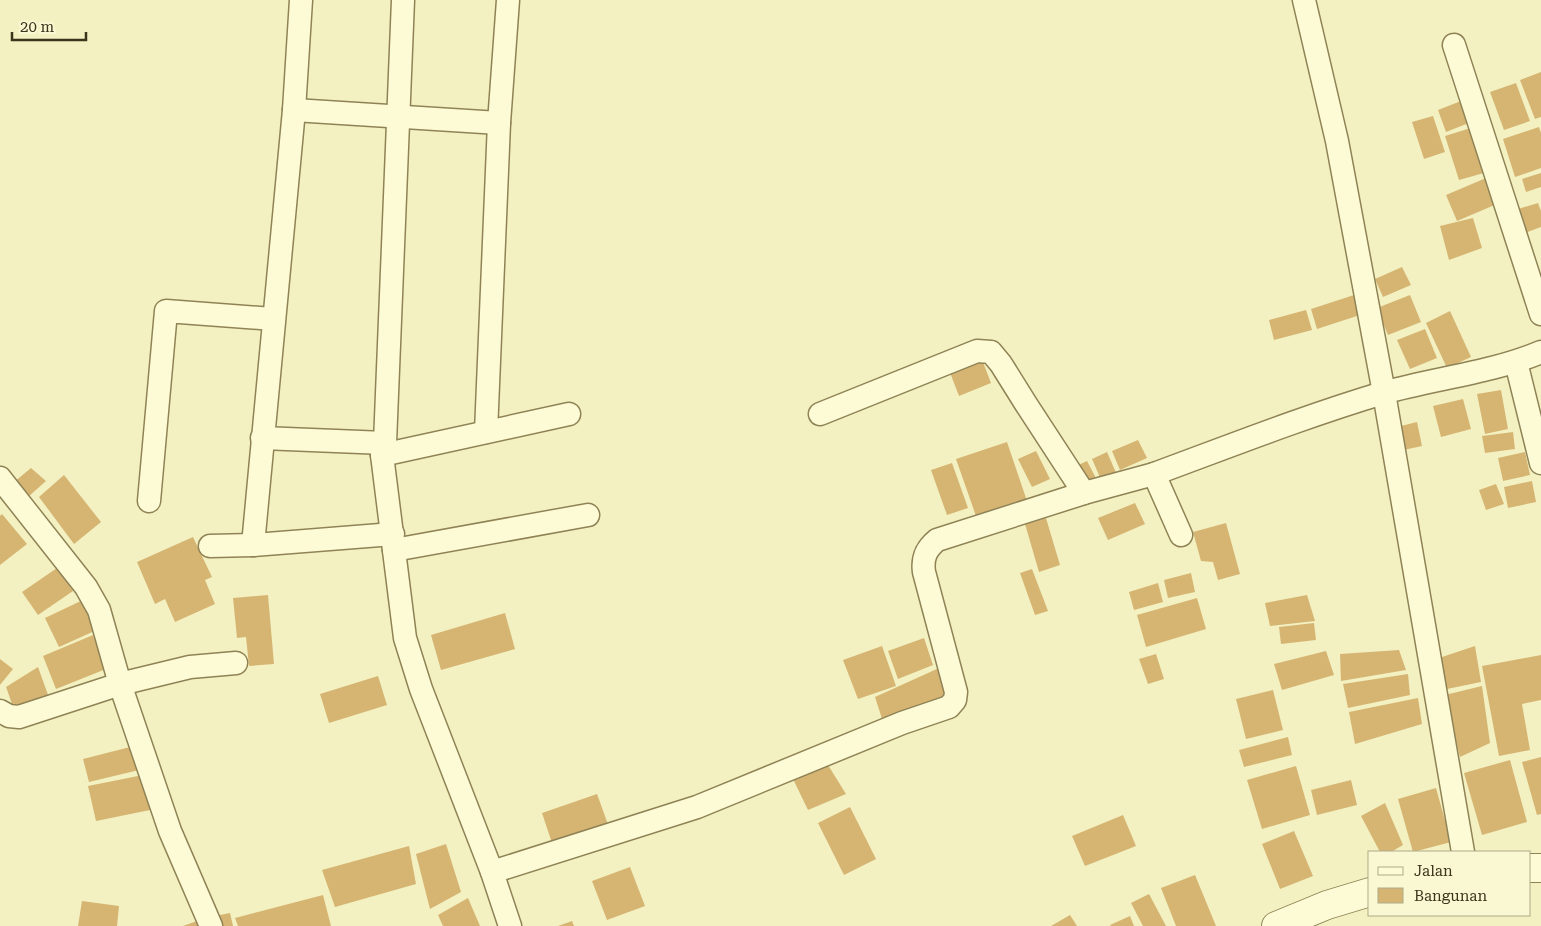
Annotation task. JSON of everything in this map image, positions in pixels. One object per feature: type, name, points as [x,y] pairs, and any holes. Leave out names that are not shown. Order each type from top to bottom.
[{"type":"street","points":[[253,545],[294,110],[301,0]]},
{"type":"street","points":[[403,0],[383,449],[405,638],[421,689],[492,872],[510,926]]},
{"type":"street","points":[[486,432],[498,123],[508,0]]},
{"type":"street","points":[[1304,0],[1337,141],[1384,393],[1463,851]]},
{"type":"street","points":[[1454,45],[1541,314]]},
{"type":"street","points":[[294,110],[498,123]]},
{"type":"street","points":[[149,501],[166,311],[273,319]]},
{"type":"street","points":[[820,414],[977,351],[991,352],[1001,364],[1084,493]]},
{"type":"street","points":[[492,872],[697,807],[902,723],[949,707],[955,700],[956,692],[922,563],[927,550],[937,540],[1084,493],[1154,474],[1282,427],[1384,393],[1516,362],[1541,352]]},
{"type":"street","points":[[1516,362],[1541,463]]},
{"type":"street","points":[[262,438],[383,449],[486,432],[570,414]]},
{"type":"street","points":[[1154,474],[1180,535]]},
{"type":"street","points":[[0,478],[94,599],[99,610],[120,684],[170,831],[211,926]]},
{"type":"street","points":[[210,546],[394,542],[588,515]]},
{"type":"street","points":[[0,711],[9,716],[19,717],[120,684],[190,667],[236,663]]},
{"type":"street","points":[[1276,926],[1327,905],[1368,893]]},
{"type":"building","points":[[1541,72],[1541,117],[1535,119],[1520,80]]},
{"type":"building","points":[[1516,83],[1530,121],[1504,130],[1490,92]]},
{"type":"building","points":[[1466,99],[1474,121],[1446,132],[1438,110]]},
{"type":"building","points":[[1433,116],[1445,152],[1424,159],[1412,122]]},
{"type":"building","points":[[1477,126],[1491,171],[1459,180],[1445,136]]},
{"type":"building","points":[[1539,127],[1541,133],[1541,168],[1515,177],[1503,139]]},
{"type":"building","points":[[1541,173],[1541,187],[1526,192],[1522,179]]},
{"type":"building","points":[[1486,178],[1497,204],[1457,221],[1446,195]]},
{"type":"building","points":[[1538,203],[1541,211],[1541,227],[1525,233],[1518,209]]},
{"type":"building","points":[[1473,218],[1482,248],[1449,260],[1440,226]]},
{"type":"building","points":[[1402,267],[1411,285],[1383,297],[1375,279]]},
{"type":"building","points":[[1354,295],[1360,315],[1317,329],[1311,309]]},
{"type":"building","points":[[1410,295],[1421,322],[1388,335],[1377,308]]},
{"type":"building","points":[[1306,310],[1312,330],[1274,340],[1269,320]]},
{"type":"building","points":[[1450,311],[1471,357],[1447,368],[1426,323]]},
{"type":"building","points":[[1425,329],[1437,358],[1410,369],[1397,340]]},
{"type":"building","points":[[981,357],[991,383],[959,396],[949,370]]},
{"type":"building","points":[[1501,390],[1508,429],[1485,434],[1477,394]]},
{"type":"building","points":[[1463,399],[1471,429],[1441,437],[1433,406]]},
{"type":"building","points":[[1417,422],[1422,446],[1399,451],[1393,428]]},
{"type":"building","points":[[1513,432],[1515,449],[1485,453],[1482,436]]},
{"type":"building","points":[[1138,440],[1147,458],[1120,470],[1112,451]]},
{"type":"building","points":[[1007,442],[1027,501],[977,519],[956,459]]},
{"type":"building","points":[[1036,451],[1050,479],[1032,487],[1018,459]]},
{"type":"building","points":[[1107,452],[1117,475],[1102,482],[1092,459]]},
{"type":"building","points":[[1525,452],[1530,475],[1503,481],[1498,458]]},
{"type":"building","points":[[1087,461],[1097,480],[1081,488],[1072,468]]},
{"type":"building","points":[[952,463],[968,508],[947,515],[931,470]]},
{"type":"building","points":[[31,468],[46,481],[28,497],[14,482]]},
{"type":"building","points":[[64,475],[101,522],[74,544],[39,497]]},
{"type":"building","points":[[1532,481],[1536,502],[1508,508],[1504,487]]},
{"type":"building","points":[[1496,484],[1504,504],[1486,510],[1479,490]]},
{"type":"building","points":[[1135,503],[1145,524],[1108,540],[1098,518]]},
{"type":"building","points":[[2,514],[27,544],[0,565],[0,516]]},
{"type":"building","points":[[1046,518],[1060,565],[1039,572],[1025,524]]},
{"type":"building","points":[[1226,523],[1240,574],[1218,580],[1213,562],[1201,561],[1193,532]]},
{"type":"building","points":[[193,537],[212,577],[205,580],[215,604],[175,622],[165,599],[155,604],[137,562]]},
{"type":"building","points":[[57,568],[73,591],[38,615],[22,592]]},
{"type":"building","points":[[1032,569],[1048,611],[1035,615],[1020,573]]},
{"type":"building","points":[[1191,573],[1195,592],[1168,598],[1164,580]]},
{"type":"building","points":[[1158,583],[1163,602],[1134,610],[1129,592]]},
{"type":"building","points":[[268,595],[274,664],[249,666],[246,637],[237,638],[233,598]]},
{"type":"building","points":[[1307,595],[1315,621],[1270,626],[1265,603]]},
{"type":"building","points":[[1197,598],[1206,629],[1146,647],[1137,615]]},
{"type":"building","points":[[85,599],[99,629],[59,647],[45,618]]},
{"type":"building","points":[[505,613],[515,649],[441,670],[431,635]]},
{"type":"building","points":[[1314,623],[1316,640],[1281,644],[1279,627]]},
{"type":"building","points":[[93,635],[106,669],[56,689],[43,656]]},
{"type":"building","points":[[924,638],[933,665],[898,679],[888,651]]},
{"type":"building","points":[[882,646],[896,686],[858,699],[843,660]]},
{"type":"building","points":[[1475,646],[1481,682],[1447,689],[1439,658]]},
{"type":"building","points":[[1399,650],[1406,670],[1341,681],[1340,654]]},
{"type":"building","points":[[1326,651],[1334,675],[1282,690],[1274,664]]},
{"type":"building","points":[[1156,654],[1164,679],[1148,684],[1139,659]]},
{"type":"building","points":[[1541,655],[1541,700],[1522,704],[1530,750],[1499,756],[1482,666]]},
{"type":"building","points":[[0,659],[13,669],[0,685]]},
{"type":"building","points":[[38,667],[51,703],[16,715],[6,687]]},
{"type":"building","points":[[939,668],[949,702],[884,725],[875,697]]},
{"type":"building","points":[[1408,674],[1410,695],[1348,708],[1343,684]]},
{"type":"building","points":[[378,676],[387,705],[329,723],[320,694]]},
{"type":"building","points":[[1482,686],[1490,743],[1460,757],[1445,695]]},
{"type":"building","points":[[1273,690],[1283,730],[1246,739],[1236,699]]},
{"type":"building","points":[[1418,698],[1422,724],[1355,744],[1349,712]]},
{"type":"building","points":[[1288,737],[1292,755],[1244,767],[1239,750]]},
{"type":"building","points":[[134,746],[139,770],[89,782],[83,759]]},
{"type":"building","points":[[1541,757],[1541,814],[1537,815],[1522,762]]},
{"type":"building","points":[[1510,760],[1527,822],[1482,835],[1464,773]]},
{"type":"building","points":[[828,765],[846,794],[808,810],[793,779]]},
{"type":"building","points":[[1296,766],[1310,815],[1262,829],[1247,780]]},
{"type":"building","points":[[148,774],[155,809],[96,821],[88,786]]},
{"type":"building","points":[[1351,780],[1357,805],[1317,815],[1311,790]]},
{"type":"building","points":[[1436,788],[1451,842],[1413,851],[1398,799]]},
{"type":"building","points":[[597,794],[610,830],[554,849],[542,813]]},
{"type":"building","points":[[1385,803],[1403,845],[1393,851],[1379,851],[1361,816]]},
{"type":"building","points":[[850,807],[876,859],[844,875],[818,823]]},
{"type":"building","points":[[1123,815],[1136,846],[1085,866],[1072,836]]},
{"type":"building","points":[[1294,831],[1313,876],[1280,889],[1262,844]]},
{"type":"building","points":[[446,844],[461,892],[430,909],[416,854]]},
{"type":"building","points":[[409,846],[416,884],[335,907],[322,870]]},
{"type":"building","points":[[630,867],[645,906],[607,920],[592,881]]},
{"type":"building","points":[[1195,875],[1216,926],[1176,926],[1161,888]]},
{"type":"building","points":[[1149,894],[1166,926],[1143,926],[1131,903]]},
{"type":"building","points":[[323,895],[331,926],[238,926],[235,918]]},
{"type":"building","points":[[468,898],[480,926],[443,926],[438,915]]},
{"type":"building","points":[[82,901],[119,906],[117,926],[78,926]]},
{"type":"building","points":[[230,913],[233,926],[217,926],[215,916]]},
{"type":"building","points":[[1070,915],[1077,926],[1051,926]]},
{"type":"building","points":[[1130,916],[1134,926],[1110,925]]},
{"type":"building","points":[[197,921],[199,926],[183,926]]},
{"type":"building","points":[[572,921],[574,926],[558,926]]}]
